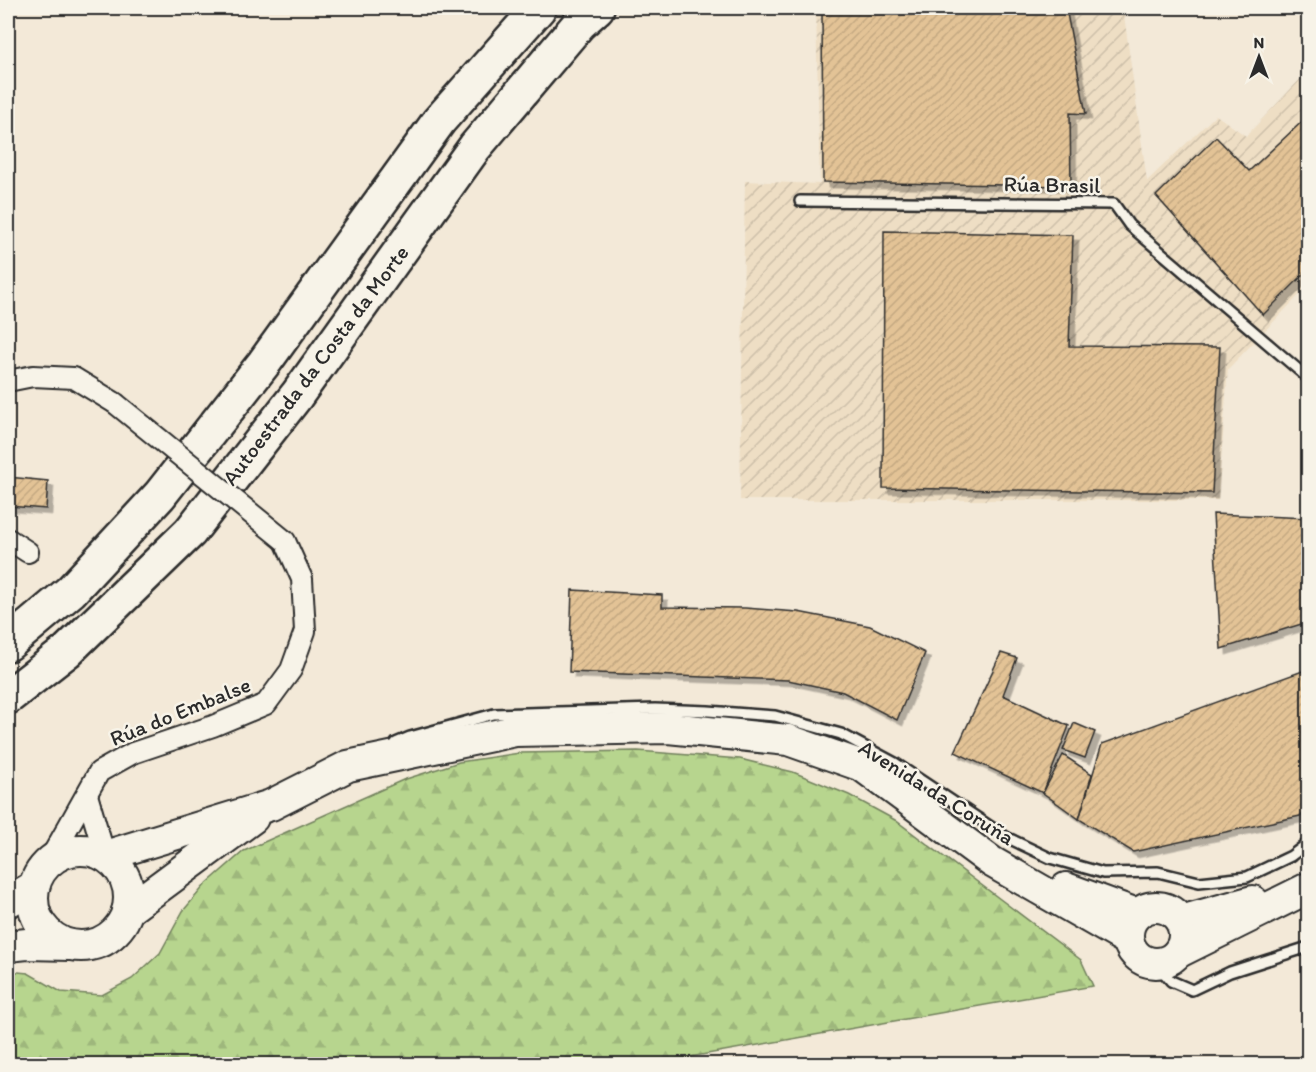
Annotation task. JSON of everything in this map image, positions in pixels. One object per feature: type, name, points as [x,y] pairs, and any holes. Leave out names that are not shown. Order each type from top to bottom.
[{"type":"highway","name":"Autoestrada da Costa da Morte","points":[[8,644],[71,591],[160,495],[264,363],[439,121],[539,8]]},
{"type":"highway","name":"Autoestrada da Costa da Morte","points":[[8,697],[67,651],[190,532],[297,395],[475,147],[579,24],[597,8]]},
{"type":"main road","name":"Avenida da Coruña","points":[[127,910],[271,805],[348,766],[515,730],[668,728],[788,740],[862,766],[992,862],[1133,927]]},
{"type":"main road","name":"Avenida da Coruña","points":[[105,856],[271,805]]},
{"type":"main road","points":[[8,902],[62,854],[76,850],[91,850],[105,856],[115,864],[125,880],[129,898],[124,919],[104,940],[86,946],[27,944],[8,946]]},
{"type":"main road","points":[[41,874],[32,901],[36,916],[44,929],[56,939],[70,945],[86,946]]},
{"type":"main road","points":[[1181,921],[1308,887]]},
{"type":"main road","points":[[1179,952],[1185,939],[1181,921],[1173,912],[1165,908],[1155,906],[1146,908],[1133,927],[1137,956],[1149,962],[1166,961],[1179,952],[1308,887]]},
{"type":"street","name":"Rúa do Embalse","points":[[8,381],[33,376],[74,378],[115,402],[285,541],[302,579],[305,632],[291,670],[266,704],[213,726],[133,753],[99,772],[41,874]]},
{"type":"street","points":[[8,539],[28,552]]},
{"type":"street","points":[[87,795],[105,856]]},
{"type":"lane","name":"Rúa Brasil","points":[[800,201],[1114,204],[1129,225],[1308,378]]},
{"type":"lane","name":"Avenida da Coruña","points":[[348,766],[410,737],[494,714],[654,709],[719,711],[775,716],[842,734],[895,763],[1006,837],[1050,858],[1103,873],[1158,872],[1199,882],[1247,877],[1291,855],[1308,843]]},
{"type":"lane","points":[[1149,962],[1159,967],[1171,981],[1192,990],[1230,972],[1308,947]]},
{"type":"shaded area","points":[[816,8],[1123,8],[1147,181],[1216,115],[1246,136],[1308,71],[1308,286],[1228,369],[1218,500],[740,500],[745,181],[820,184]]},
{"type":"green space","points":[[638,751],[740,759],[793,772],[849,795],[895,820],[1081,960],[1093,986],[650,1064],[8,1064],[8,971],[28,973],[61,992],[102,995],[132,979],[160,953],[183,911],[205,885],[244,851],[403,780],[459,762],[520,753]]},
{"type":"building","points":[[822,8],[1066,8],[1086,114],[1070,113],[1071,186],[823,182]]},
{"type":"building","points":[[1308,116],[1308,270],[1263,315],[1156,196],[1216,137],[1249,171]]},
{"type":"building","points":[[884,231],[1073,235],[1069,346],[1220,347],[1212,493],[883,488]]},
{"type":"building","points":[[8,477],[48,481],[46,509],[8,506]]},
{"type":"building","points":[[1213,514],[1308,518],[1308,622],[1221,649]]},
{"type":"building","points":[[572,590],[662,595],[662,607],[745,608],[798,612],[870,626],[925,653],[897,720],[843,692],[788,680],[569,672]]},
{"type":"building","points":[[1001,653],[1017,658],[1003,695],[1069,726],[1043,793],[955,752]]},
{"type":"building","points":[[1308,669],[1308,808],[1300,816],[1133,852],[1079,819],[1102,744]]},
{"type":"building","points":[[1074,723],[1095,732],[1085,758],[1063,750]]},
{"type":"building","points":[[1063,755],[1092,774],[1079,819],[1043,793]]}]
